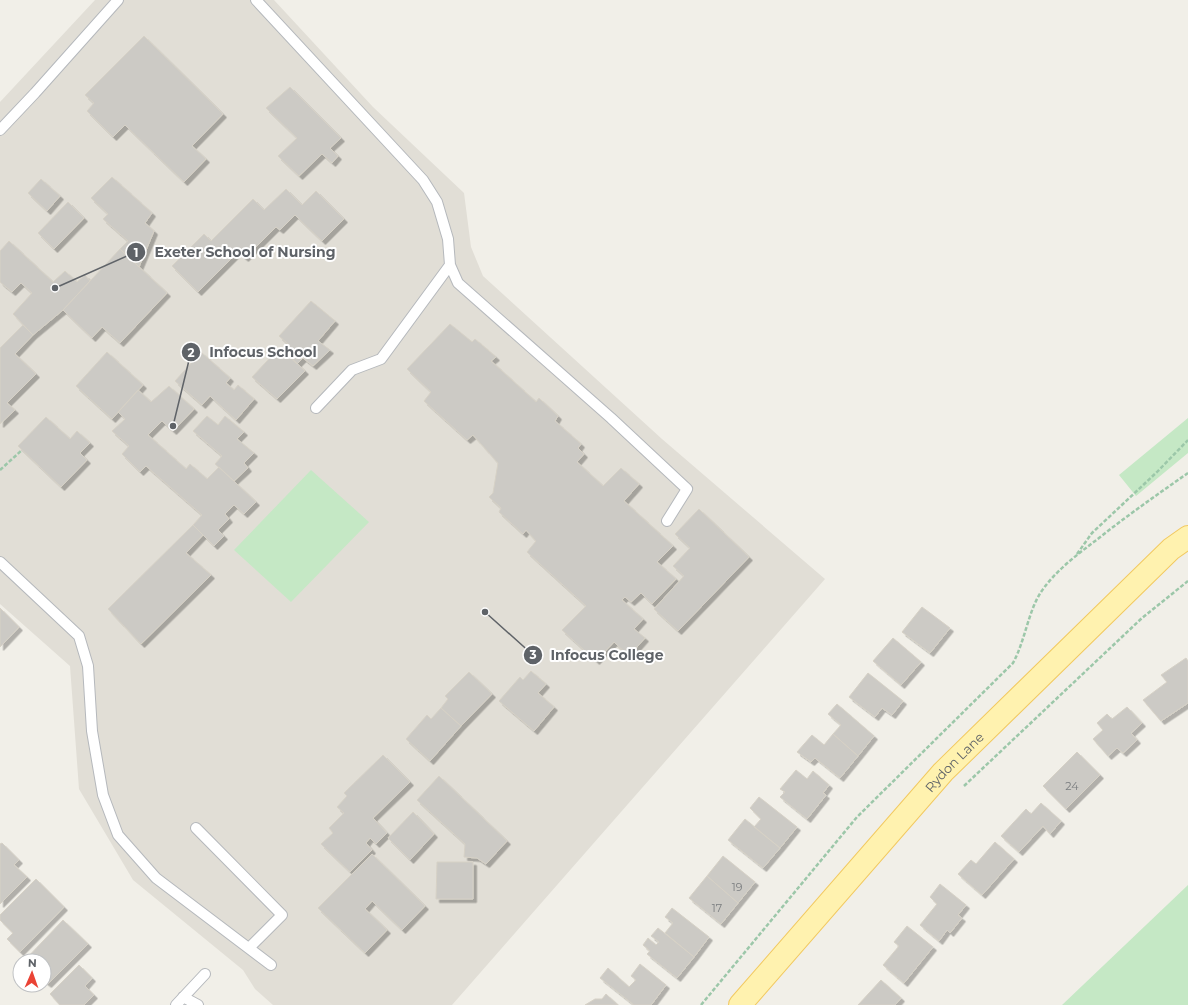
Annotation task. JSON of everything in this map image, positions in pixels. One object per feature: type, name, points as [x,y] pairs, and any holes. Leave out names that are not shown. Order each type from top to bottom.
[{"type":"main road","name":"Rydon Lane","points":[[740,1005],[943,772],[981,732],[1171,549],[1188,537]]},
{"type":"lane","points":[[0,130],[35,94],[118,0]]},
{"type":"lane","points":[[256,0],[423,180],[437,202],[448,239],[450,265],[458,283],[611,418],[687,489],[667,521]]},
{"type":"lane","points":[[316,408],[352,370],[382,359],[450,265]]},
{"type":"lane","points":[[0,562],[78,636],[88,666],[92,731],[103,795],[118,835],[156,878],[271,964]]},
{"type":"lane","points":[[196,828],[282,915],[249,948]]},
{"type":"lane","points":[[180,1001],[205,974]]},
{"type":"lane","points":[[180,1001],[198,1005]]},
{"type":"path","points":[[702,1005],[857,817],[1013,663],[1022,648],[1034,605],[1041,592],[1074,557],[1092,532],[1157,472],[1188,440]]},
{"type":"path","points":[[0,470],[22,450]]},
{"type":"path","points":[[1074,557],[1137,508],[1188,473]]},
{"type":"path","points":[[1014,738],[1142,618],[1188,581]]},
{"type":"shaded area","points":[[95,0],[274,0],[373,107],[464,193],[471,247],[483,276],[662,439],[825,579],[452,1005],[273,1005],[255,989],[243,970],[133,880],[79,789],[70,666],[0,604],[0,102]]},
{"type":"green space","points":[[1188,418],[1188,453],[1136,496],[1119,475]]},
{"type":"green space","points":[[311,470],[369,522],[291,602],[234,550]]},
{"type":"green space","points":[[1188,885],[1188,1005],[1062,1005]]},
{"type":"building","points":[[144,36],[223,114],[192,146],[206,159],[184,182],[125,125],[113,137],[87,111],[94,103],[85,95]]},
{"type":"building","points":[[290,87],[341,138],[330,148],[338,156],[332,163],[322,154],[299,176],[278,156],[297,138],[266,108]]},
{"type":"building","points":[[112,177],[152,213],[145,223],[154,231],[139,267],[120,249],[128,241],[103,219],[108,214],[91,198]]},
{"type":"building","points":[[41,179],[60,196],[47,211],[28,193]]},
{"type":"building","points":[[286,189],[302,205],[316,191],[344,219],[322,241],[295,215],[280,230],[276,227],[245,258],[238,252],[198,292],[172,266],[204,234],[211,241],[253,199],[264,210]]},
{"type":"building","points":[[68,202],[84,218],[54,249],[38,233]]},
{"type":"building","points":[[9,241],[53,282],[65,271],[77,282],[85,275],[90,281],[63,310],[33,335],[13,314],[32,293],[21,283],[12,292],[0,282],[0,251]]},
{"type":"building","points":[[120,249],[167,293],[120,343],[102,327],[92,338],[63,310]]},
{"type":"building","points":[[311,301],[335,321],[318,341],[330,350],[313,366],[303,358],[297,364],[283,351],[288,344],[279,336]]},
{"type":"building","points":[[450,324],[472,342],[475,339],[496,357],[491,361],[536,402],[539,398],[558,416],[555,421],[581,444],[578,448],[584,454],[577,462],[603,486],[621,468],[639,484],[624,501],[673,546],[657,562],[676,579],[652,604],[641,593],[631,602],[625,597],[622,600],[643,619],[634,629],[645,638],[629,656],[614,642],[596,661],[562,630],[586,606],[527,552],[536,541],[526,530],[523,534],[499,512],[501,508],[489,497],[493,493],[498,463],[473,435],[467,440],[424,401],[431,392],[407,369]]},
{"type":"building","points":[[23,325],[33,335],[15,354],[36,374],[7,403],[15,410],[0,424],[0,348]]},
{"type":"building","points":[[280,347],[305,371],[277,399],[252,377]]},
{"type":"building","points":[[107,352],[143,385],[112,419],[76,386]]},
{"type":"building","points":[[201,352],[230,378],[226,383],[234,390],[238,385],[254,399],[236,420],[210,396],[202,405],[175,381]]},
{"type":"building","points":[[169,386],[194,409],[173,431],[162,421],[148,435],[186,469],[190,464],[207,479],[219,467],[256,502],[244,514],[234,505],[225,514],[229,519],[218,530],[224,536],[214,546],[193,525],[202,515],[146,466],[140,472],[122,454],[129,446],[112,431],[125,419],[118,412],[138,390],[151,402]]},
{"type":"building","points":[[207,416],[218,425],[225,416],[244,432],[237,439],[254,453],[244,463],[248,468],[234,481],[215,464],[222,456],[193,431]]},
{"type":"building","points":[[46,417],[70,439],[77,431],[90,443],[80,453],[87,460],[61,487],[18,446]]},
{"type":"building","points":[[699,509],[749,557],[678,631],[654,609],[684,576],[673,566],[690,548],[675,534]]},
{"type":"building","points":[[193,525],[203,535],[186,553],[211,575],[141,644],[108,609]]},
{"type":"building","points":[[922,607],[950,628],[930,653],[902,632]]},
{"type":"building","points":[[0,608],[19,627],[0,647]]},
{"type":"building","points":[[893,638],[921,662],[901,685],[873,661]]},
{"type":"building","points":[[1186,658],[1188,661],[1188,703],[1161,721],[1143,700],[1167,682],[1161,675]]},
{"type":"building","points":[[531,671],[546,684],[538,693],[554,707],[534,731],[499,701],[520,677],[523,680]]},
{"type":"building","points":[[469,672],[492,694],[461,726],[441,708],[448,699],[445,696]]},
{"type":"building","points":[[868,673],[903,701],[892,715],[882,708],[875,717],[849,697]]},
{"type":"building","points":[[837,704],[874,736],[858,756],[833,734],[841,725],[828,714]]},
{"type":"building","points":[[1127,707],[1142,723],[1131,733],[1137,740],[1123,753],[1117,748],[1108,756],[1093,739],[1103,730],[1097,723],[1107,714],[1112,719]]},
{"type":"building","points":[[441,708],[461,726],[430,761],[406,739],[427,715],[431,719]]},
{"type":"building","points":[[833,734],[858,756],[840,778],[815,758],[811,762],[797,752],[812,735],[824,745]]},
{"type":"building","points":[[1077,752],[1100,775],[1066,809],[1043,786]]},
{"type":"building","points":[[383,755],[410,782],[373,818],[387,833],[376,844],[370,838],[366,843],[372,850],[350,872],[321,844],[333,833],[329,828],[344,813],[337,807],[347,796],[344,793]]},
{"type":"building","points":[[796,770],[807,779],[813,771],[829,785],[823,793],[826,795],[807,819],[780,797],[785,792],[780,789]]},
{"type":"building","points":[[439,776],[507,841],[486,864],[477,858],[464,857],[465,844],[417,800]]},
{"type":"building","points":[[759,797],[797,827],[780,848],[754,827],[761,819],[750,808]]},
{"type":"building","points":[[1041,803],[1061,821],[1050,834],[1043,826],[1019,852],[1001,836],[1026,809],[1031,814]]},
{"type":"building","points":[[413,812],[434,834],[410,860],[388,838]]},
{"type":"building","points":[[745,819],[780,848],[763,868],[728,840]]},
{"type":"building","points":[[995,842],[1014,859],[982,895],[958,874],[971,860],[976,864]]},
{"type":"building","points":[[2,843],[19,860],[14,865],[27,877],[0,904],[0,844]]},
{"type":"building","points":[[372,854],[425,906],[402,930],[372,901],[365,909],[387,930],[365,953],[318,908]]},
{"type":"building","points":[[723,856],[755,882],[738,903],[707,876]]},
{"type":"building","points":[[437,862],[473,862],[473,899],[436,899]]},
{"type":"building","points":[[707,876],[738,903],[721,924],[689,898]]},
{"type":"building","points":[[36,879],[64,907],[20,952],[7,939],[13,933],[0,920],[0,915]]},
{"type":"building","points":[[940,884],[966,905],[958,915],[962,918],[950,933],[947,930],[939,941],[920,925],[937,904],[930,897]]},
{"type":"building","points":[[672,908],[709,937],[694,957],[665,933],[673,923],[665,917]]},
{"type":"building","points":[[63,920],[88,944],[52,980],[52,953],[32,953]]},
{"type":"building","points":[[907,926],[933,947],[904,983],[883,965],[899,946],[894,942]]},
{"type":"building","points":[[658,928],[694,957],[677,978],[647,954],[650,951],[643,945],[648,938],[656,945],[659,942],[651,936]]},
{"type":"building","points":[[640,964],[666,985],[651,1005],[634,1005],[600,978],[608,968],[629,987],[636,980],[631,976]]},
{"type":"building","points":[[79,965],[92,978],[85,986],[94,995],[84,1005],[60,1005],[50,994]]},
{"type":"building","points":[[881,980],[901,998],[895,1005],[858,1005]]},
{"type":"building","points":[[606,994],[618,1005],[585,1005],[595,999],[602,999]]},
{"type":"place","name":"Exeter School of Nursing","points":[[55,288]]},
{"type":"place","name":"Infocus School","points":[[173,426]]},
{"type":"place","name":"Infocus College","points":[[485,612]]}]
